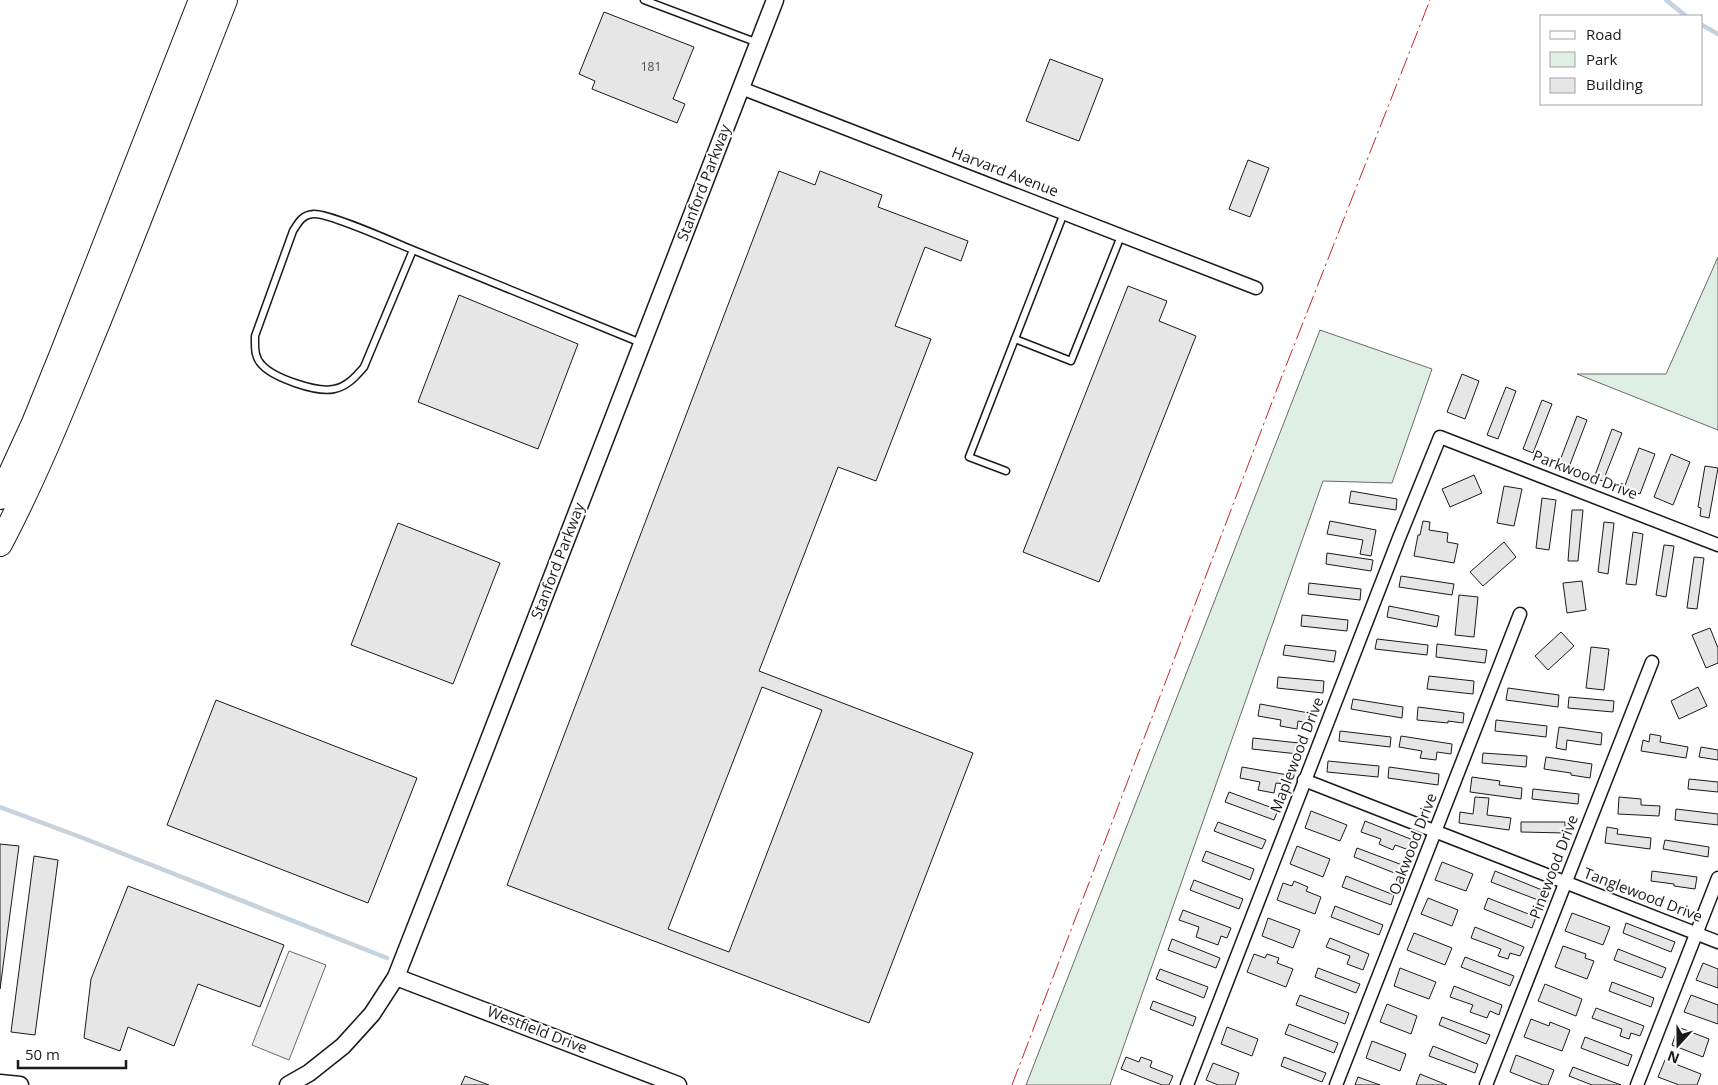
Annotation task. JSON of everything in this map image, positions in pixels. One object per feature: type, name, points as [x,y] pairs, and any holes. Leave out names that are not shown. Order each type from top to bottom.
[{"type":"highway","points":[[0,496],[34,423],[62,354],[201,0]]},
{"type":"highway","points":[[0,544],[30,484],[60,415],[137,226],[225,0]]},
{"type":"street","name":"Stanford Parkway","points":[[288,1085],[309,1074],[343,1046],[372,1014],[396,977],[775,0]]},
{"type":"street","name":"Harvard Avenue","points":[[741,88],[1256,288]]},
{"type":"street","name":"Parkwood Drive","points":[[1440,437],[1718,545]]},
{"type":"street","name":"Maplewood Drive","points":[[1187,1085],[1304,780],[1440,437]]},
{"type":"street","name":"Oakwood Drive","points":[[1336,1085],[1520,614]]},
{"type":"street","name":"Pinewood Drive","points":[[1486,1085],[1652,662]]},
{"type":"street","name":"Tanglewood Drive","points":[[1304,780],[1718,942]]},
{"type":"street","points":[[1637,1085],[1718,878]]},
{"type":"street","name":"Westfield Drive","points":[[396,977],[678,1085]]},
{"type":"street","points":[[0,1083],[20,1085]]},
{"type":"lane","points":[[644,0],[759,43]]},
{"type":"lane","points":[[1006,470],[968,457],[1064,213]]},
{"type":"lane","points":[[413,250],[364,366],[352,380],[334,389],[315,390],[281,377],[262,366],[255,353],[255,336],[292,231],[300,219],[313,214],[326,216],[413,250],[642,343]]},
{"type":"lane","points":[[1015,339],[1071,360],[1121,236]]},
{"type":"green space","points":[[1718,257],[1718,430],[1577,374],[1666,374]]},
{"type":"green space","points":[[1320,330],[1432,369],[1392,483],[1323,481],[1110,1085],[1026,1085]]},
{"type":"shaded area","points":[[289,951],[326,965],[289,1060],[252,1045]]},
{"type":"building","points":[[604,12],[694,47],[673,99],[685,104],[677,123],[592,89],[595,81],[579,74]]},
{"type":"building","points":[[1050,59],[1103,79],[1079,141],[1026,121]]},
{"type":"building","points":[[1248,160],[1269,168],[1250,217],[1229,209]]},
{"type":"building","points":[[779,171],[815,185],[820,171],[882,195],[878,207],[968,241],[961,261],[925,247],[895,326],[931,339],[876,481],[838,467],[759,671],[973,753],[869,1023],[507,885]],"holes":[[[762,687],[822,710],[729,952],[668,929]]]},
{"type":"building","points":[[1128,286],[1167,301],[1159,321],[1196,336],[1099,582],[1023,552]]},
{"type":"building","points":[[459,295],[578,344],[538,449],[418,402]]},
{"type":"building","points":[[1462,374],[1479,381],[1465,419],[1447,412]]},
{"type":"building","points":[[1506,387],[1516,391],[1498,439],[1487,435]]},
{"type":"building","points":[[1542,400],[1552,404],[1533,453],[1523,449]]},
{"type":"building","points":[[1577,416],[1587,420],[1569,467],[1559,463]]},
{"type":"building","points":[[1612,429],[1622,433],[1603,481],[1594,478]]},
{"type":"building","points":[[1639,448],[1655,454],[1640,494],[1624,488]]},
{"type":"building","points":[[1671,454],[1690,462],[1673,505],[1654,497]]},
{"type":"building","points":[[1705,466],[1718,468],[1709,518],[1700,516],[1701,508],[1698,507]]},
{"type":"building","points":[[1474,475],[1482,493],[1450,507],[1442,489]]},
{"type":"building","points":[[1504,486],[1522,489],[1514,526],[1497,523]]},
{"type":"building","points":[[1351,491],[1397,499],[1396,510],[1349,503]]},
{"type":"building","points":[[1542,498],[1556,500],[1549,550],[1536,548]]},
{"type":"building","points":[[1572,510],[1583,510],[1578,561],[1568,561]]},
{"type":"building","points":[[1330,521],[1376,530],[1371,556],[1360,554],[1363,540],[1327,534]]},
{"type":"building","points":[[1423,521],[1430,522],[1429,530],[1448,533],[1447,542],[1458,544],[1454,563],[1414,556]]},
{"type":"building","points":[[1604,522],[1614,523],[1608,574],[1598,572]]},
{"type":"building","points":[[398,523],[500,563],[453,684],[351,645]]},
{"type":"building","points":[[1633,532],[1643,534],[1636,585],[1626,584]]},
{"type":"building","points":[[1504,542],[1516,557],[1483,586],[1470,572]]},
{"type":"building","points":[[1664,545],[1674,546],[1666,597],[1656,595]]},
{"type":"building","points":[[1327,553],[1373,560],[1371,571],[1326,564]]},
{"type":"building","points":[[1694,557],[1704,558],[1697,609],[1687,608]]},
{"type":"building","points":[[1401,576],[1454,584],[1452,595],[1399,587]]},
{"type":"building","points":[[1582,581],[1586,610],[1567,613],[1563,583]]},
{"type":"building","points":[[1309,583],[1361,589],[1360,600],[1308,594]]},
{"type":"building","points":[[1459,595],[1478,597],[1474,637],[1455,635]]},
{"type":"building","points":[[1389,606],[1439,616],[1437,627],[1387,617]]},
{"type":"building","points":[[1302,615],[1348,620],[1347,631],[1301,626]]},
{"type":"building","points":[[1710,628],[1718,648],[1718,663],[1706,668],[1692,635]]},
{"type":"building","points":[[1561,632],[1574,646],[1548,670],[1535,656]]},
{"type":"building","points":[[1377,639],[1428,645],[1427,655],[1375,649]]},
{"type":"building","points":[[1437,644],[1487,650],[1485,663],[1436,657]]},
{"type":"building","points":[[1285,645],[1336,651],[1334,662],[1283,655]]},
{"type":"building","points":[[1591,647],[1609,649],[1604,690],[1586,688]]},
{"type":"building","points":[[1429,676],[1474,681],[1473,694],[1427,689]]},
{"type":"building","points":[[1278,677],[1324,681],[1323,693],[1277,688]]},
{"type":"building","points":[[1698,687],[1707,706],[1679,719],[1671,701]]},
{"type":"building","points":[[1508,688],[1559,695],[1558,707],[1506,700]]},
{"type":"building","points":[[1569,697],[1614,701],[1613,712],[1568,708]]},
{"type":"building","points":[[1353,699],[1403,707],[1402,718],[1351,709]]},
{"type":"building","points":[[216,700],[417,778],[368,903],[167,825]]},
{"type":"building","points":[[1260,704],[1309,713],[1308,723],[1298,721],[1297,729],[1280,726],[1281,720],[1258,716]]},
{"type":"building","points":[[1418,707],[1464,713],[1463,723],[1417,720]]},
{"type":"building","points":[[1496,720],[1547,726],[1546,737],[1495,731]]},
{"type":"building","points":[[1559,727],[1602,733],[1601,745],[1567,740],[1566,750],[1556,748]]},
{"type":"building","points":[[1340,731],[1391,737],[1390,747],[1339,741]]},
{"type":"building","points":[[1650,734],[1661,736],[1660,742],[1688,747],[1686,758],[1641,751],[1643,740],[1649,742]]},
{"type":"building","points":[[1401,736],[1452,744],[1451,754],[1437,752],[1436,760],[1420,758],[1422,751],[1399,747]]},
{"type":"building","points":[[1253,738],[1299,743],[1298,754],[1252,749]]},
{"type":"building","points":[[1701,747],[1718,750],[1718,760],[1699,757]]},
{"type":"building","points":[[1483,753],[1527,756],[1526,767],[1482,763]]},
{"type":"building","points":[[1546,757],[1592,764],[1590,778],[1544,769]]},
{"type":"building","points":[[1328,761],[1379,766],[1378,777],[1327,772]]},
{"type":"building","points":[[1242,767],[1288,775],[1286,784],[1276,783],[1274,793],[1258,790],[1260,782],[1240,778]]},
{"type":"building","points":[[1389,767],[1439,774],[1438,785],[1388,778]]},
{"type":"building","points":[[1472,777],[1500,781],[1499,785],[1522,788],[1521,799],[1470,792]]},
{"type":"building","points":[[1689,779],[1718,782],[1718,792],[1688,789]]},
{"type":"building","points":[[1533,789],[1579,794],[1578,804],[1532,799]]},
{"type":"building","points":[[1229,792],[1278,810],[1274,820],[1225,802]]},
{"type":"building","points":[[1475,797],[1489,798],[1487,815],[1511,818],[1509,830],[1459,823],[1460,812],[1473,814]]},
{"type":"building","points":[[1619,797],[1641,799],[1641,805],[1660,806],[1659,816],[1618,814]]},
{"type":"building","points":[[1676,809],[1718,814],[1718,825],[1675,820]]},
{"type":"building","points":[[1311,811],[1347,825],[1340,841],[1305,828]]},
{"type":"building","points":[[1365,821],[1413,840],[1409,850],[1395,845],[1393,850],[1379,844],[1381,839],[1361,832]]},
{"type":"building","points":[[1218,822],[1266,840],[1262,849],[1214,831]]},
{"type":"building","points":[[1521,822],[1565,822],[1565,833],[1521,832]]},
{"type":"building","points":[[1607,827],[1618,829],[1617,834],[1651,838],[1650,849],[1605,843]]},
{"type":"building","points":[[1665,840],[1709,847],[1708,857],[1663,849]]},
{"type":"building","points":[[0,844],[19,846],[0,989]]},
{"type":"building","points":[[1297,846],[1330,859],[1323,877],[1290,864]]},
{"type":"building","points":[[1357,848],[1405,866],[1402,876],[1354,857]]},
{"type":"building","points":[[1206,851],[1254,869],[1250,880],[1202,861]]},
{"type":"building","points":[[34,856],[58,860],[35,1035],[11,1032]]},
{"type":"building","points":[[1442,862],[1473,874],[1466,891],[1435,880]]},
{"type":"building","points":[[1495,871],[1542,890],[1538,900],[1491,882]]},
{"type":"building","points":[[1652,871],[1697,877],[1695,889],[1651,881]]},
{"type":"building","points":[[1346,876],[1394,895],[1391,905],[1342,887]]},
{"type":"building","points":[[1194,880],[1243,899],[1239,909],[1190,890]]},
{"type":"building","points":[[1294,881],[1308,887],[1306,891],[1321,897],[1315,914],[1277,900],[1283,883],[1292,886]]},
{"type":"building","points":[[128,886],[284,945],[260,1007],[198,984],[174,1046],[128,1027],[120,1051],[84,1038],[91,979]]},
{"type":"building","points":[[1428,898],[1458,910],[1452,926],[1421,914]]},
{"type":"building","points":[[1488,898],[1536,917],[1532,928],[1484,909]]},
{"type":"building","points":[[1335,906],[1383,925],[1379,935],[1331,917]]},
{"type":"building","points":[[1183,910],[1231,928],[1227,938],[1221,936],[1218,945],[1196,937],[1199,927],[1179,920]]},
{"type":"building","points":[[1572,913],[1610,927],[1603,945],[1565,931]]},
{"type":"building","points":[[1268,918],[1300,930],[1293,948],[1262,936]]},
{"type":"building","points":[[1626,923],[1675,942],[1671,952],[1623,933]]},
{"type":"building","points":[[1475,927],[1524,947],[1520,956],[1510,953],[1508,959],[1498,956],[1501,949],[1471,938]]},
{"type":"building","points":[[1414,933],[1452,948],[1445,965],[1407,950]]},
{"type":"building","points":[[1330,938],[1369,954],[1363,970],[1347,964],[1350,956],[1326,947]]},
{"type":"building","points":[[1172,939],[1220,958],[1216,968],[1168,950]]},
{"type":"building","points":[[1563,946],[1586,954],[1585,958],[1594,961],[1587,979],[1555,967]]},
{"type":"building","points":[[1618,949],[1666,968],[1662,978],[1614,960]]},
{"type":"building","points":[[1254,954],[1265,958],[1267,954],[1279,958],[1277,963],[1293,969],[1286,987],[1247,972]]},
{"type":"building","points":[[1465,957],[1514,976],[1510,986],[1461,967]]},
{"type":"building","points":[[1703,963],[1718,969],[1718,988],[1696,980]]},
{"type":"building","points":[[1318,968],[1360,984],[1356,993],[1315,977]]},
{"type":"building","points":[[1400,968],[1436,982],[1429,999],[1394,986]]},
{"type":"building","points":[[1160,969],[1208,987],[1204,998],[1156,979]]},
{"type":"building","points":[[1612,982],[1654,998],[1651,1007],[1609,991]]},
{"type":"building","points":[[1545,984],[1582,999],[1576,1016],[1538,1001]]},
{"type":"building","points":[[1454,986],[1502,1005],[1499,1015],[1490,1011],[1487,1018],[1470,1012],[1473,1005],[1450,997]]},
{"type":"building","points":[[1300,995],[1349,1013],[1345,1024],[1296,1005]]},
{"type":"building","points":[[1691,995],[1718,1005],[1718,1024],[1684,1012]]},
{"type":"building","points":[[1153,1001],[1196,1017],[1193,1026],[1150,1009]]},
{"type":"building","points":[[1387,1004],[1417,1016],[1411,1034],[1380,1022]]},
{"type":"building","points":[[1596,1008],[1644,1026],[1640,1036],[1631,1033],[1629,1039],[1620,1036],[1622,1029],[1592,1018]]},
{"type":"building","points":[[1442,1017],[1490,1035],[1486,1044],[1439,1025]]},
{"type":"building","points":[[1531,1019],[1549,1026],[1550,1022],[1570,1030],[1562,1051],[1524,1037]]},
{"type":"building","points":[[1289,1024],[1338,1043],[1334,1053],[1285,1034]]},
{"type":"building","points":[[1227,1027],[1258,1039],[1252,1056],[1221,1044]]},
{"type":"building","points":[[1678,1027],[1709,1039],[1703,1057],[1672,1045]]},
{"type":"building","points":[[1585,1037],[1632,1055],[1628,1066],[1581,1048]]},
{"type":"building","points":[[1372,1041],[1406,1054],[1400,1071],[1366,1058]]},
{"type":"building","points":[[1433,1046],[1478,1064],[1475,1073],[1429,1056]]},
{"type":"building","points":[[1516,1055],[1554,1070],[1548,1085],[1543,1085],[1510,1072]]},
{"type":"building","points":[[1126,1057],[1139,1062],[1141,1057],[1152,1061],[1150,1067],[1173,1076],[1169,1085],[1162,1085],[1121,1069]]},
{"type":"building","points":[[1284,1057],[1326,1073],[1322,1082],[1281,1066]]},
{"type":"building","points":[[1665,1060],[1701,1074],[1697,1085],[1679,1085],[1658,1077]]},
{"type":"building","points":[[1213,1063],[1239,1073],[1235,1085],[1218,1085],[1206,1080]]},
{"type":"building","points":[[1573,1067],[1621,1085],[1592,1085],[1569,1076]]},
{"type":"building","points":[[1420,1074],[1447,1085],[1416,1085]]},
{"type":"building","points":[[465,1076],[489,1085],[461,1085]]},
{"type":"building","points":[[1358,1077],[1380,1085],[1355,1085]]},
{"type":"waterway","points":[[1666,0],[1685,15]]},
{"type":"waterway","points":[[1703,26],[1718,34]]},
{"type":"waterway","points":[[0,807],[387,958]]},
{"type":"power","points":[[1012,1085],[1282,376],[1430,0]]}]
